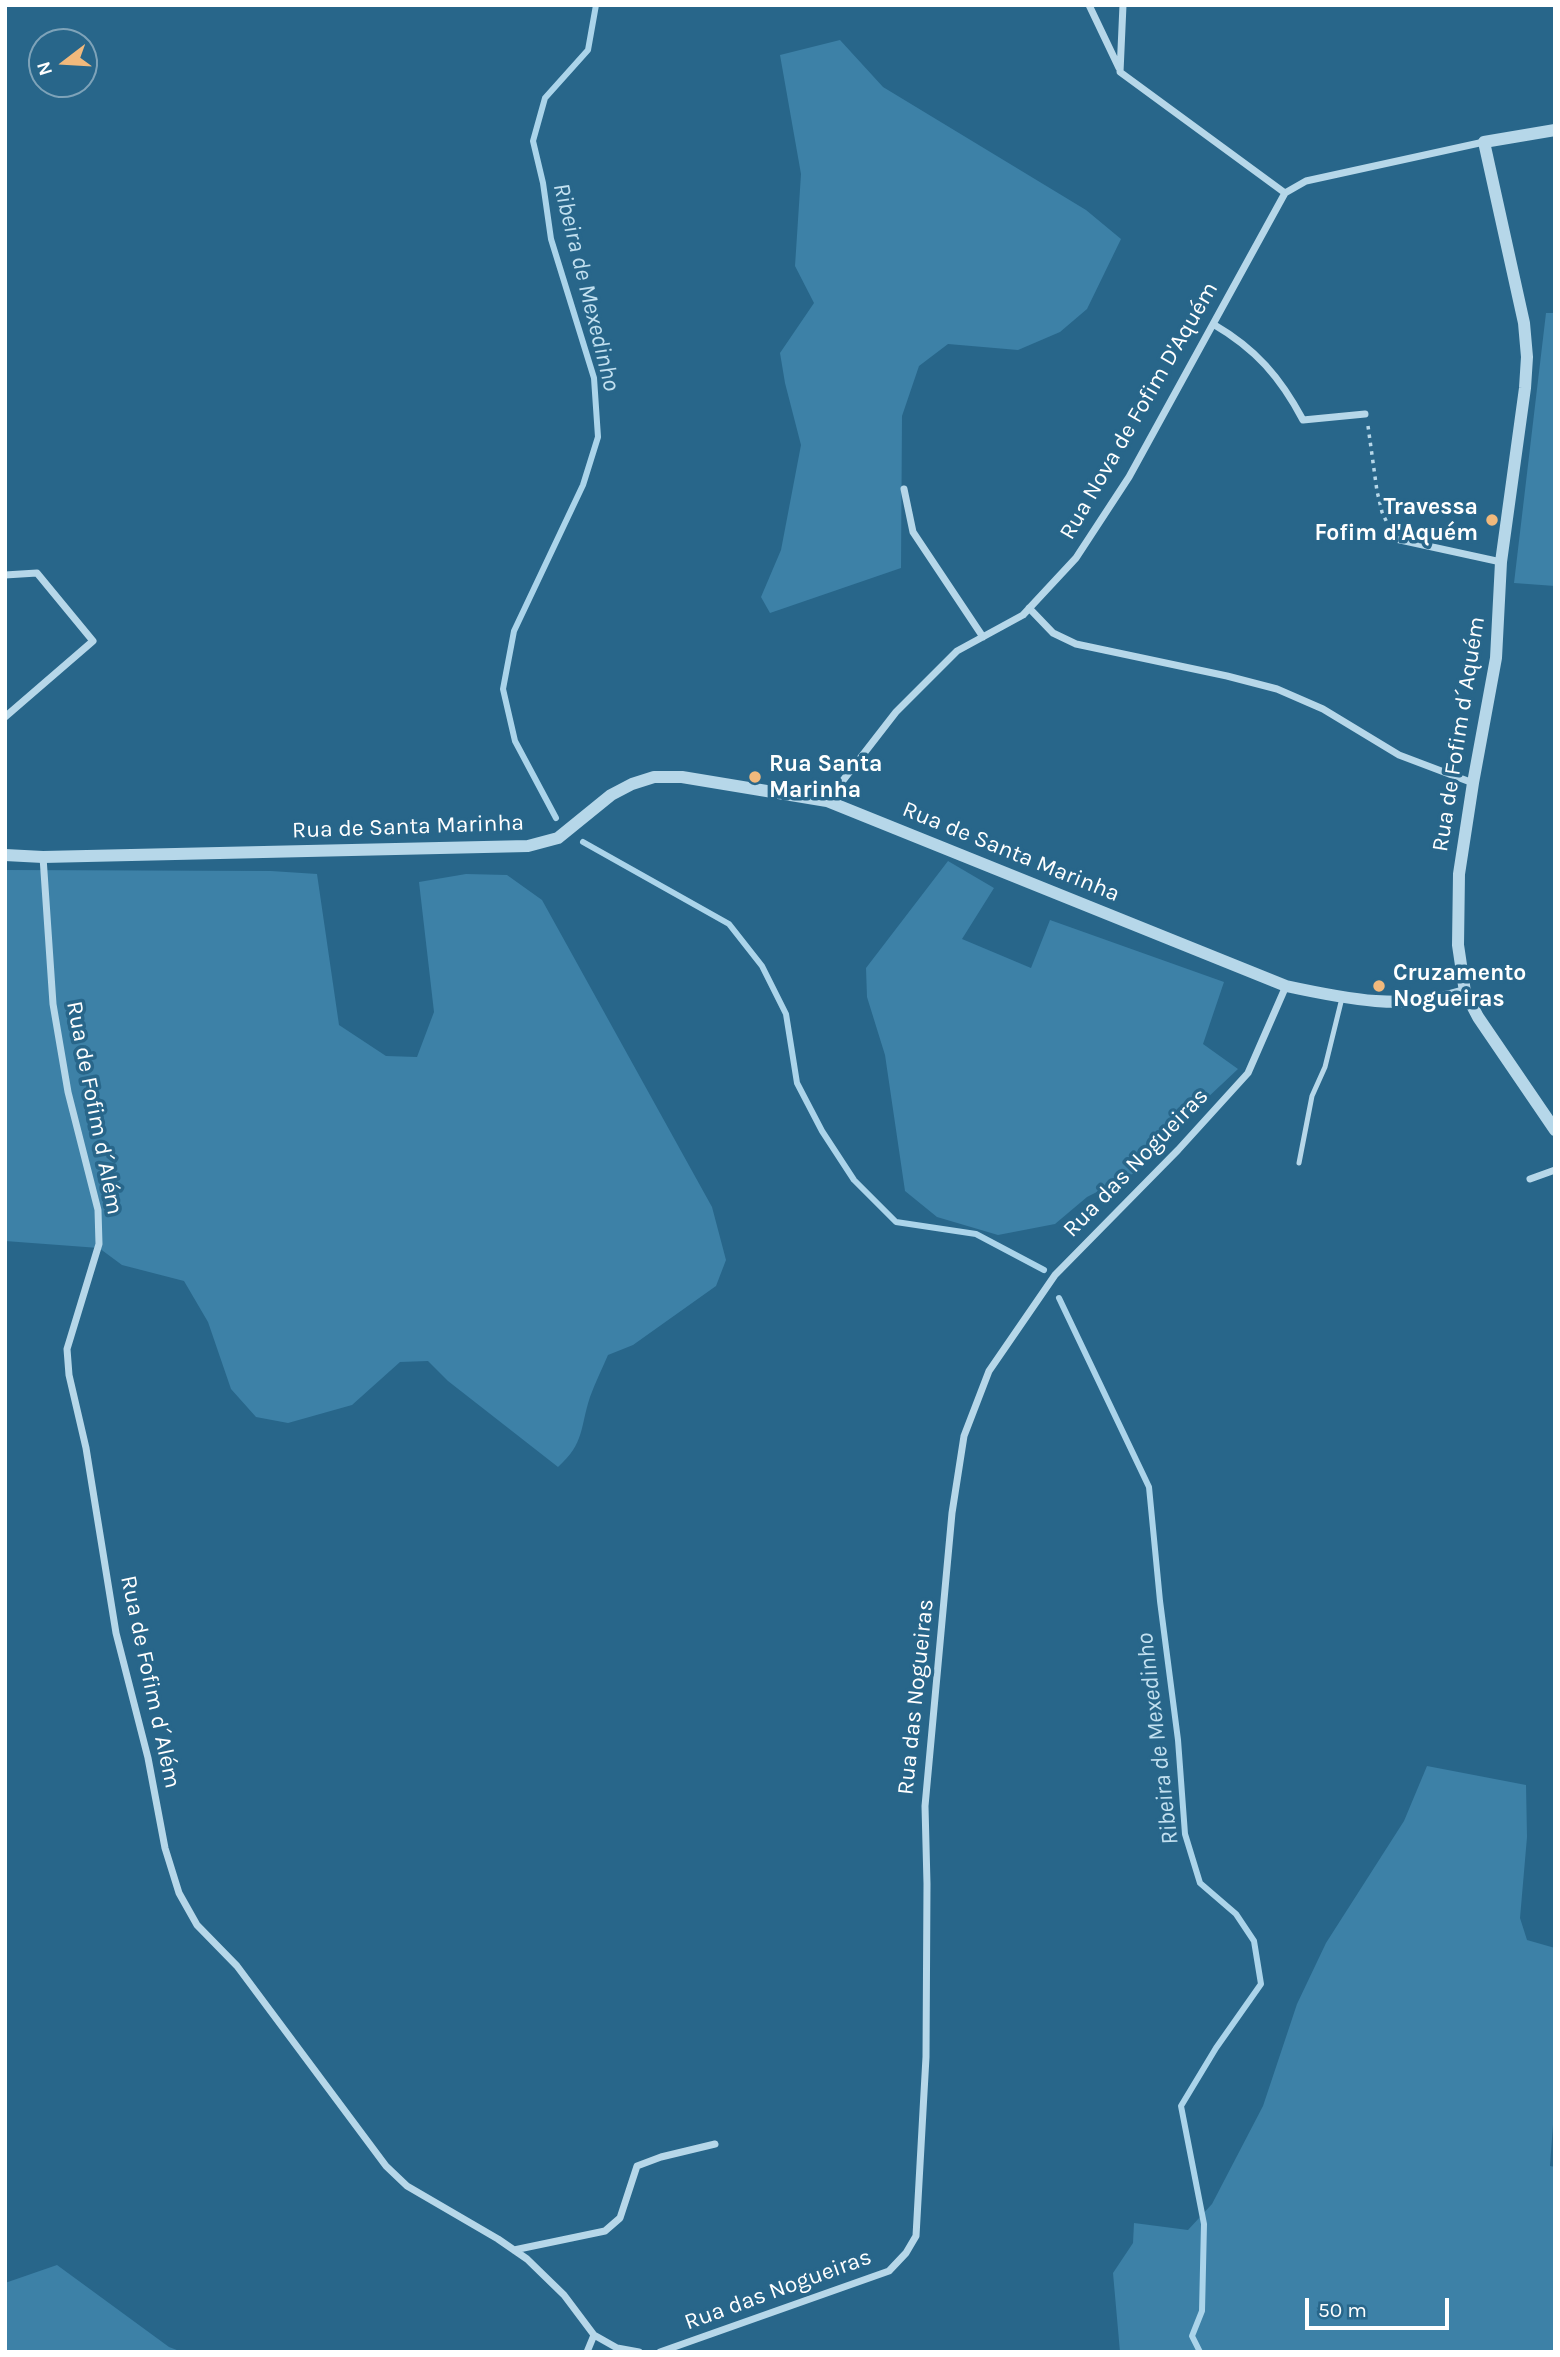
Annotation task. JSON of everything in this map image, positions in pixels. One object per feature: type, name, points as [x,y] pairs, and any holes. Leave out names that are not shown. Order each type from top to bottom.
[{"type":"street","points":[[1089,5],[1121,72],[1285,193],[1306,181],[1484,142],[1555,130]]},
{"type":"street","points":[[1121,72],[1123,5]]},
{"type":"street","name":"Rua de Fofim d´Aquém","points":[[1484,142],[1524,323],[1527,357],[1501,562],[1496,658],[1459,874],[1458,946],[1465,992],[1478,1017],[1555,1130]]},
{"type":"street","name":"Rua Nova de Fofim D'Aquém","points":[[827,801],[896,712],[957,651],[1023,615],[1076,558],[1129,477],[1285,193]]},
{"type":"street","points":[[1213,324],[1236,337],[1262,359],[1278,379],[1303,420],[1365,414]]},
{"type":"street","points":[[904,489],[913,532],[983,637]]},
{"type":"street","points":[[1391,538],[1501,562]]},
{"type":"street","points":[[5,575],[37,573],[93,641],[5,718]]},
{"type":"street","points":[[1029,608],[1053,633],[1076,644],[1227,676],[1301,698],[1399,755],[1473,783]]},
{"type":"street","name":"Rua de Santa Marinha","points":[[5,855],[43,857],[528,846],[558,838],[611,795],[632,784],[654,777],[682,777],[827,801],[1286,986],[1342,998],[1417,1003],[1465,992]]},
{"type":"street","name":"Rua de Fofim d´Além","points":[[43,857],[53,1004],[68,1092],[98,1210],[99,1244],[67,1349],[69,1375],[86,1448],[116,1633],[148,1758],[165,1848],[179,1893],[197,1925],[237,1966],[386,2166],[407,2186],[527,2259],[564,2295],[594,2335]]},
{"type":"street","name":"Rua das Nogueiras","points":[[660,2352],[889,2271],[906,2253],[916,2236],[926,2057],[925,1806],[953,1513],[964,1436],[989,1371],[1055,1275],[1178,1150],[1248,1073],[1286,986]]},
{"type":"street","points":[[1530,1179],[1555,1170]]},
{"type":"street","points":[[514,2250],[604,2231],[620,2218],[636,2166],[715,2144]]},
{"type":"street","points":[[587,2352],[594,2335],[617,2348],[639,2352]]},
{"type":"lane","points":[[1299,1163],[1311,1096],[1325,1067],[1342,998]]},
{"type":"path","points":[[1365,414],[1372,440],[1381,512],[1391,538]]},
{"type":"shaded area","points":[[840,40],[883,87],[1086,210],[1121,239],[1087,309],[1060,332],[1018,350],[948,344],[919,366],[902,416],[901,568],[770,613],[761,597],[781,550],[801,445],[780,353],[814,303],[795,266],[801,174],[780,55]]},
{"type":"shaded area","points":[[1546,313],[1555,313],[1555,586],[1514,583]]},
{"type":"shaded area","points":[[948,861],[994,888],[962,939],[1031,968],[1050,920],[1224,982],[1203,1044],[1238,1069],[1140,1170],[1087,1197],[1055,1224],[998,1235],[937,1217],[905,1191],[885,1055],[867,997],[866,968]]},
{"type":"shaded area","points":[[5,870],[271,871],[317,874],[339,1025],[386,1056],[417,1057],[434,1012],[419,882],[466,874],[507,875],[542,900],[712,1207],[726,1260],[716,1286],[633,1345],[608,1355],[590,1397],[577,1442],[558,1467],[448,1381],[428,1361],[400,1362],[352,1405],[288,1423],[256,1417],[231,1389],[208,1322],[184,1281],[122,1265],[99,1248],[5,1241]]},
{"type":"shaded area","points":[[1427,1766],[1526,1785],[1527,1837],[1520,1918],[1527,1940],[1555,1948],[1555,2097],[1550,2166],[1555,2167],[1555,2352],[1120,2352],[1113,2273],[1133,2243],[1134,2223],[1188,2230],[1212,2204],[1263,2106],[1297,2004],[1326,1943],[1404,1821]]},
{"type":"shaded area","points":[[57,2265],[169,2347],[182,2352],[5,2352],[5,2283]]},
{"type":"waterway","name":"Ribeira de Mexedinho","points":[[556,818],[515,741],[503,689],[514,631],[583,485],[598,437],[594,378],[551,239],[543,183],[533,141],[545,98],[588,50],[596,5]]},
{"type":"waterway","name":"Ribeira de Mexedinho","points":[[583,842],[729,924],[762,966],[786,1014],[797,1083],[822,1131],[854,1180],[896,1222],[976,1234],[1044,1270]]},
{"type":"waterway","name":"Ribeira de Mexedinho","points":[[1059,1298],[1149,1487],[1178,1740],[1185,1834],[1200,1883],[1236,1914],[1254,1941],[1261,1984],[1216,2048],[1181,2106],[1204,2224],[1202,2311],[1192,2336],[1200,2352]]},
{"type":"place","name":"Travessa Fofim d'Aquém","points":[[1492,520]]},
{"type":"place","name":"Rua Santa Marinha","points":[[755,777]]},
{"type":"place","name":"Cruzamento Nogueiras","points":[[1379,986]]}]
